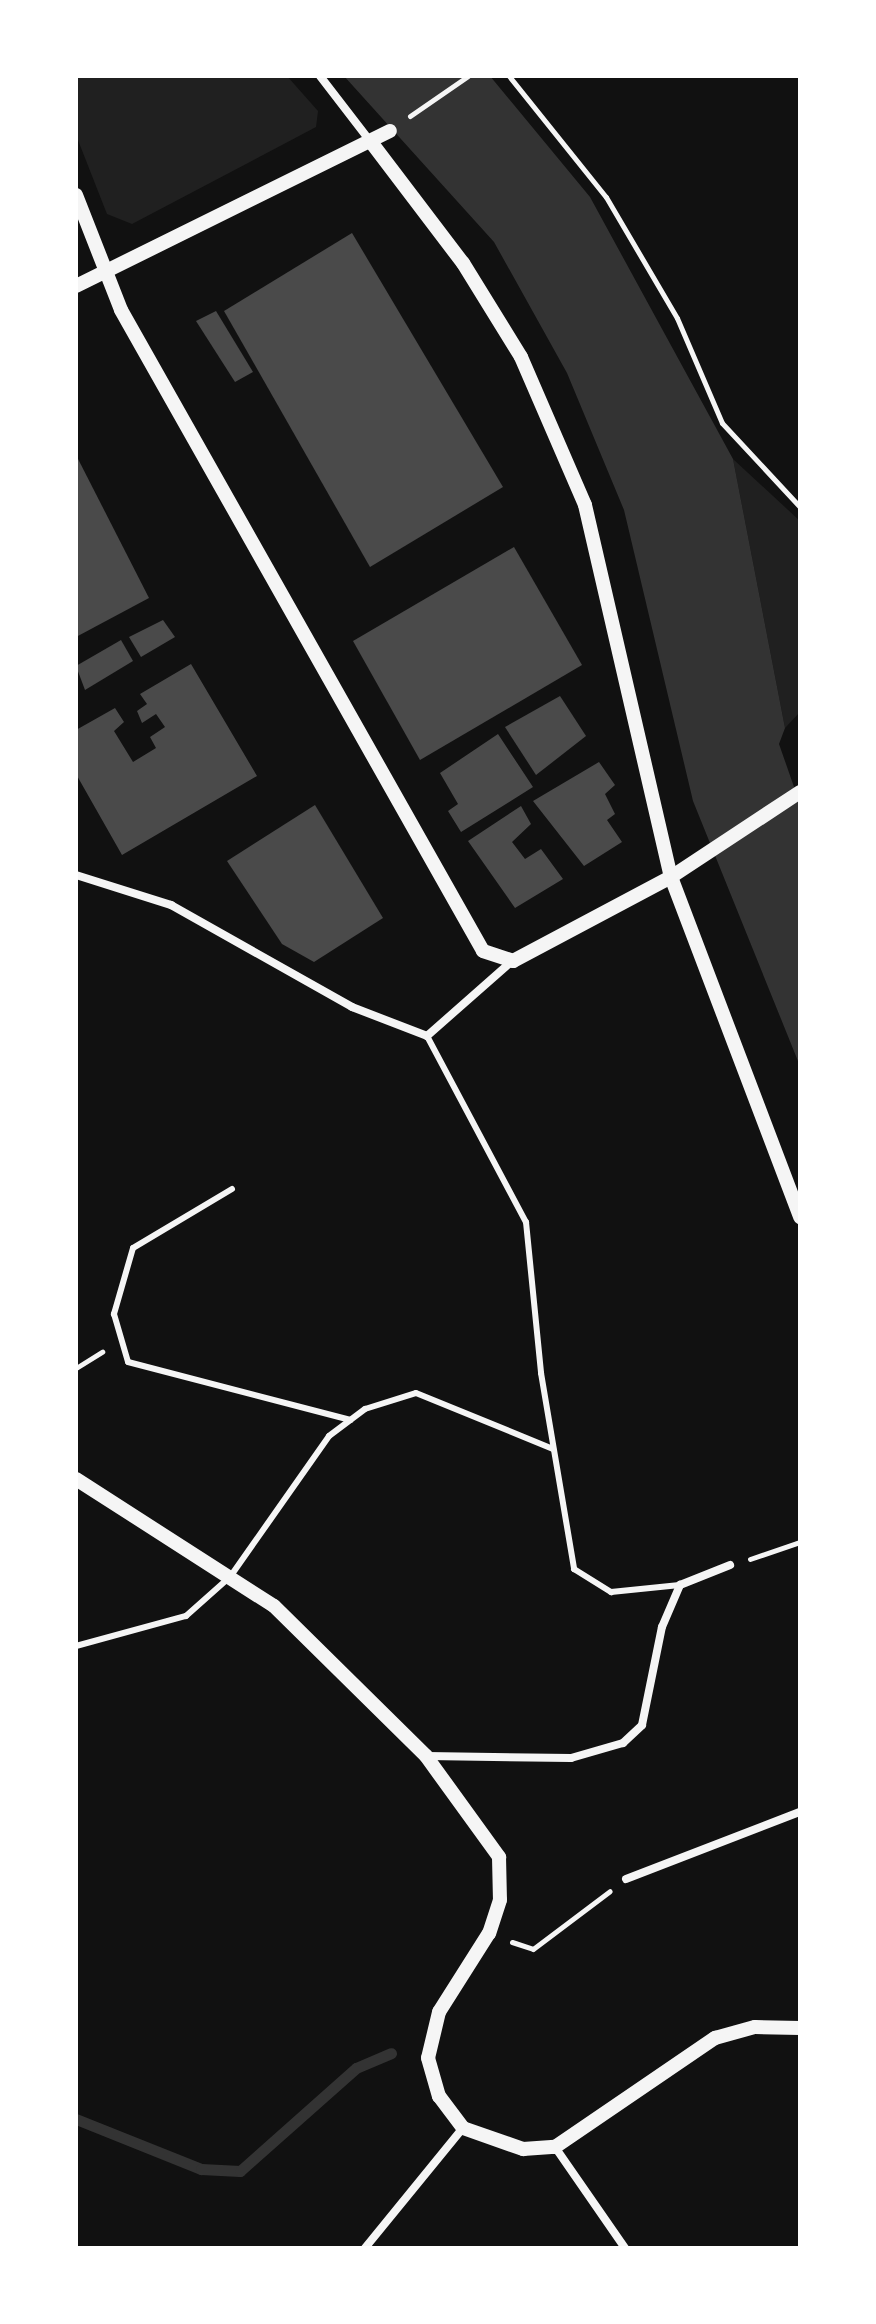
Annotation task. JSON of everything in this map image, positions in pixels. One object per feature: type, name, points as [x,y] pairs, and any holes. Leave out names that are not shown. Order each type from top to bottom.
[{"type":"street","points":[[320,76],[463,263],[521,357],[585,505],[671,877],[800,1217]]},
{"type":"street","points":[[76,286],[390,131]]},
{"type":"street","points":[[76,195],[106,272],[460,921],[483,951],[513,961]]},
{"type":"street","points":[[76,875],[171,905],[352,1007],[427,1036],[513,961],[671,877],[800,792]]},
{"type":"street","points":[[76,1479],[274,1606],[426,1756],[499,1857],[500,1900],[489,1933],[439,2012],[428,2058],[439,2096],[463,2128],[523,2149],[555,2147],[715,2038],[755,2027],[800,2028]]},
{"type":"street","points":[[426,1756],[571,1758],[623,1743],[642,1725],[662,1627],[680,1585],[730,1565]]},
{"type":"street","points":[[626,1879],[800,1812]]},
{"type":"street","points":[[365,2248],[463,2128]]},
{"type":"street","points":[[555,2147],[625,2248]]},
{"type":"lane","points":[[427,1036],[526,1222],[553,1449],[574,1569],[611,1592],[680,1585]]},
{"type":"lane","points":[[232,1189],[133,1248],[114,1314],[128,1362],[147,1370],[351,1420]]},
{"type":"lane","points":[[76,1646],[186,1616],[230,1577],[329,1436],[351,1420],[416,1393],[553,1449]]},
{"type":"path","points":[[390,131],[468,76]]},
{"type":"path","points":[[509,76],[606,197],[677,318],[722,423],[800,507]]},
{"type":"path","points":[[76,1368],[120,1343]]},
{"type":"path","points":[[730,1565],[800,1542]]},
{"type":"path","points":[[489,1933],[533,1949],[626,1879]]},
{"type":"shaded area","points":[[76,76],[287,76],[318,111],[316,127],[132,224],[107,214],[76,135]]},
{"type":"shaded area","points":[[344,76],[490,76],[590,197],[733,459],[785,728],[779,744],[800,804],[800,1066],[693,801],[624,510],[567,373],[494,242]]},
{"type":"shaded area","points":[[733,459],[800,521],[800,712],[785,728]]},
{"type":"building","points":[[352,233],[503,487],[370,567],[224,311]]},
{"type":"building","points":[[216,311],[253,372],[235,382],[196,321]]},
{"type":"building","points":[[76,455],[149,598],[76,637]]},
{"type":"building","points":[[514,547],[582,665],[420,760],[353,641]]},
{"type":"building","points":[[163,620],[175,637],[141,657],[129,637]]},
{"type":"building","points":[[121,640],[133,661],[85,690],[76,666]]},
{"type":"building","points":[[191,664],[257,776],[122,855],[76,774],[76,730],[115,708],[124,722],[114,731],[133,762],[156,748],[150,737],[165,727],[156,714],[142,723],[137,711],[147,704],[140,694]]},
{"type":"building","points":[[560,696],[586,736],[536,775],[505,727]]},
{"type":"building","points":[[498,734],[533,787],[461,832],[448,811],[458,804],[440,773]]},
{"type":"building","points":[[599,762],[615,785],[605,794],[615,814],[607,820],[622,842],[584,866],[533,801]]},
{"type":"building","points":[[315,805],[383,918],[314,962],[282,944],[227,861]]},
{"type":"building","points":[[521,806],[531,824],[512,842],[525,859],[541,849],[563,879],[515,908],[468,841]]},
{"type":"waterway","points":[[76,2119],[201,2169],[240,2171],[356,2068],[391,2053]]}]
